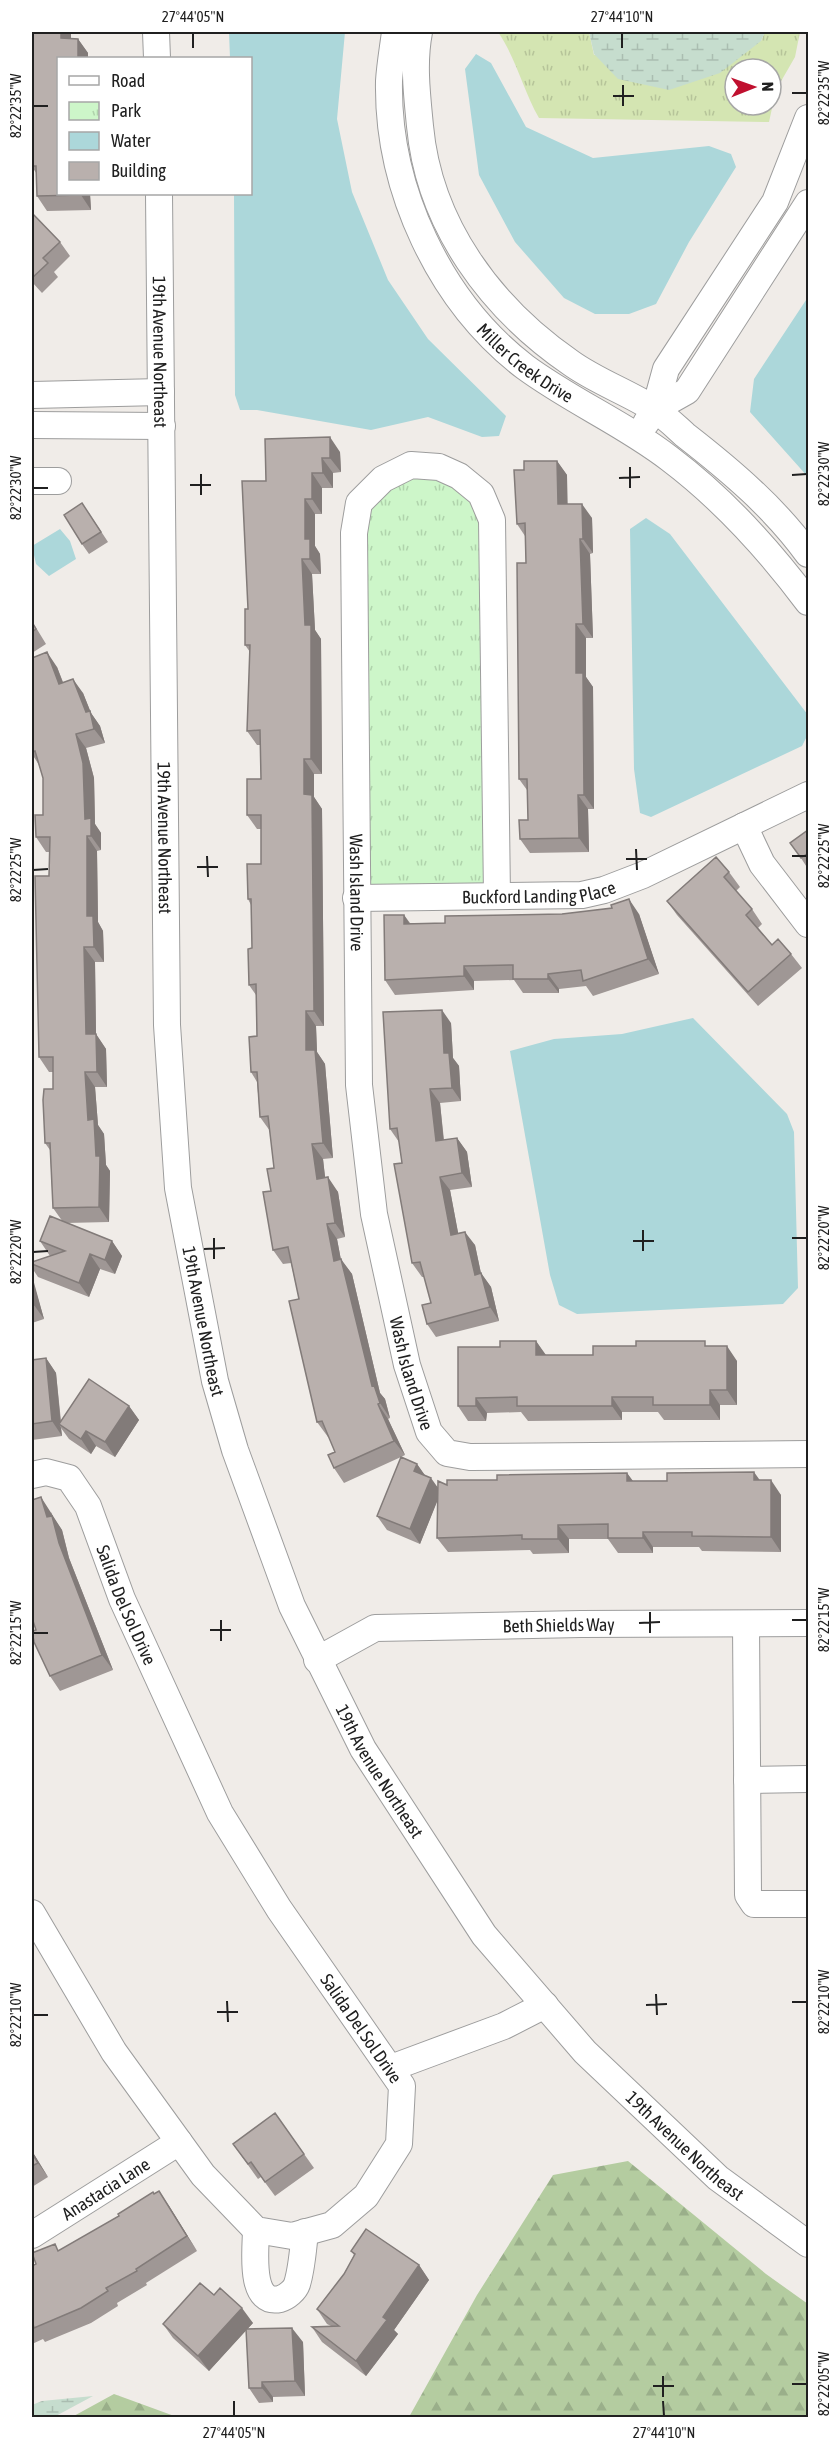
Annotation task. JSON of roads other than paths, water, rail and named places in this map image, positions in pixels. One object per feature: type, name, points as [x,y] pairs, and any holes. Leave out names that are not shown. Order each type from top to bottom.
[{"type":"street","points":[[156,32],[157,57]]},
{"type":"street","name":"Miller Creek Drive","points":[[395,32],[389,81],[394,137],[410,203],[419,231],[438,267],[460,299],[491,336],[525,366],[638,436],[702,486],[774,557],[808,602]]},
{"type":"street","name":"Miller Creek Drive","points":[[419,32],[416,81],[422,150],[439,205],[461,250],[491,293],[536,338],[573,364],[655,410],[710,453],[792,532],[808,554]]},
{"type":"street","points":[[638,436],[655,410],[666,369],[775,202],[808,118]]},
{"type":"street","name":"19th Avenue Northeast","points":[[159,195],[167,1025],[178,1188],[201,1320],[225,1415],[270,1550],[317,1660],[363,1749],[484,1935],[585,2052],[718,2178],[808,2244]]},
{"type":"street","points":[[655,410],[687,391],[799,232],[808,203]]},
{"type":"street","points":[[161,392],[89,395],[63,380],[33,395],[34,425],[162,426]]},
{"type":"street","name":"Wash Island Drive","points":[[497,896],[492,520],[481,494],[459,476],[439,466],[411,465],[383,479],[359,503],[354,533],[359,1085],[374,1214],[407,1365],[429,1432],[447,1453],[470,1457],[808,1454]]},
{"type":"street","points":[[32,481],[58,481]]},
{"type":"street","name":"Buckford Landing Place","points":[[356,898],[582,895],[604,890],[808,795]]},
{"type":"street","points":[[744,826],[762,864],[808,924]]},
{"type":"street","name":"Salida Del Sol Drive","points":[[32,1475],[46,1472],[69,1478],[88,1506],[122,1599],[219,1813],[279,1909],[402,2086],[399,2144],[366,2196],[332,2225],[292,2236],[256,2230]]},
{"type":"street","name":"Beth Shields Way","points":[[317,1660],[375,1628],[808,1623]]},
{"type":"street","points":[[746,1624],[748,1895],[754,1904],[808,1904]]},
{"type":"street","points":[[747,1780],[808,1779]]},
{"type":"street","points":[[32,1913],[114,2052],[203,2175],[256,2230],[257,2284],[266,2297],[274,2299],[288,2295],[297,2285],[305,2232]]},
{"type":"street","points":[[391,2068],[504,2026],[545,2005]]},
{"type":"street","name":"Anastacia Lane","points":[[32,2235],[179,2142]]},
{"type":"water","points":[[229,32],[345,32],[337,119],[352,192],[388,280],[428,339],[506,416],[499,436],[482,437],[428,417],[371,430],[257,410],[240,410],[235,395],[234,195],[252,195],[252,57],[230,57]]},
{"type":"water","points":[[476,54],[491,63],[526,127],[593,158],[709,146],[731,154],[736,167],[689,242],[656,304],[629,314],[595,314],[564,298],[515,242],[479,175],[465,69]]},
{"type":"water","points":[[808,297],[808,477],[750,412],[754,379]]},
{"type":"water","points":[[646,518],[670,534],[808,715],[808,734],[802,746],[651,817],[640,813],[634,769],[630,529]]},
{"type":"water","points":[[60,529],[70,541],[76,559],[49,576],[36,564],[32,546]]},
{"type":"water","points":[[693,1018],[787,1114],[794,1132],[798,1288],[783,1304],[577,1314],[559,1305],[550,1275],[510,1051],[554,1039],[622,1034]]}]
